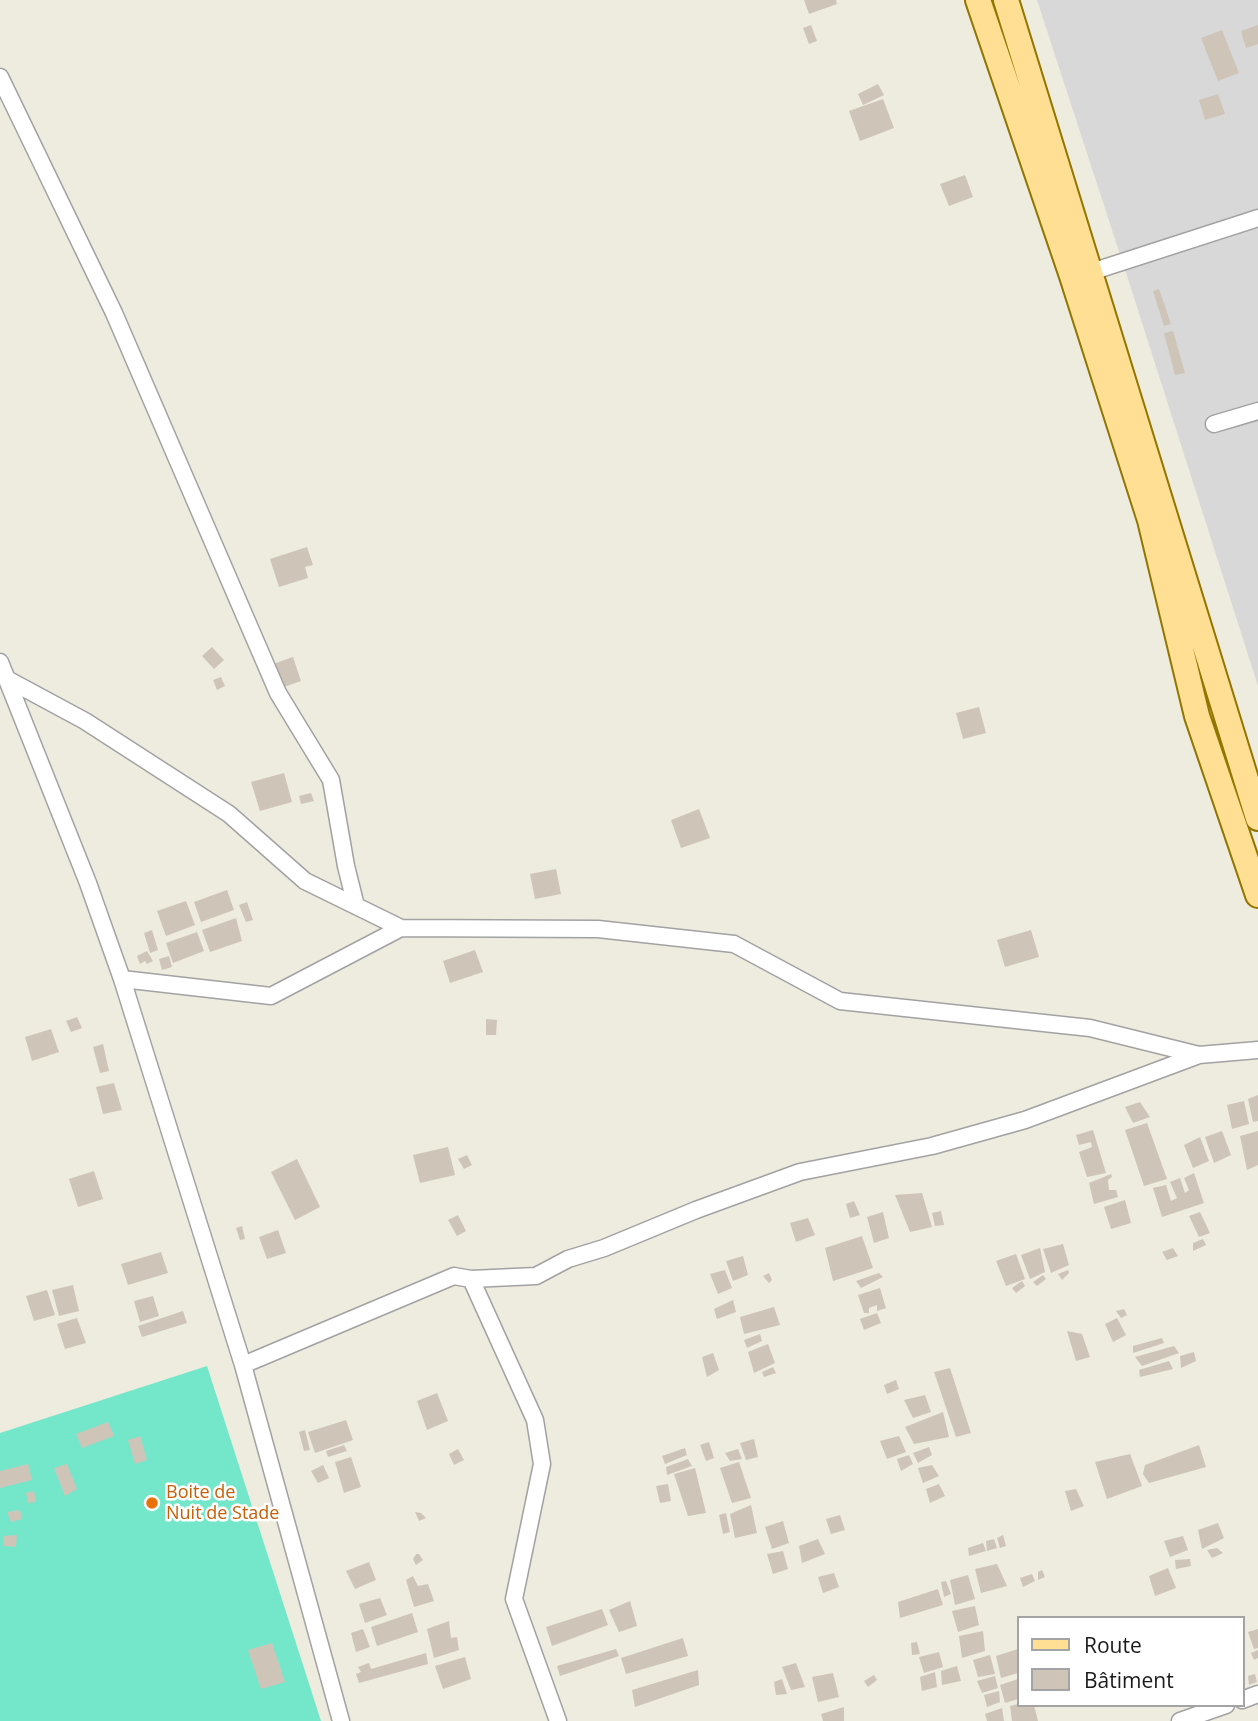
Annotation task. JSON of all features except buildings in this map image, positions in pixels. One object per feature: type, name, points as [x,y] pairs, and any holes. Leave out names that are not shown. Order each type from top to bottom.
[{"type":"main road","points":[[978,0],[1072,276],[1146,507],[1197,716],[1258,895]]},
{"type":"main road","points":[[1006,0],[1258,818]]},
{"type":"street","points":[[0,77],[114,313],[278,693],[331,780],[356,906]]},
{"type":"street","points":[[1091,272],[1258,218]]},
{"type":"street","points":[[1214,425],[1258,411]]},
{"type":"street","points":[[0,662],[88,883],[122,979],[243,1365],[341,1721]]},
{"type":"street","points":[[7,679],[85,721],[207,799],[229,814],[305,881],[401,928],[598,929],[734,944],[840,1001],[1090,1028],[1199,1055]]},
{"type":"street","points":[[122,979],[271,996],[401,928]]},
{"type":"street","points":[[243,1365],[454,1276],[471,1279],[536,1276],[568,1259],[604,1248],[696,1210],[800,1172],[932,1146],[1025,1120],[1199,1055],[1258,1050]]},
{"type":"street","points":[[471,1279],[535,1420],[542,1464],[514,1599],[558,1721]]},
{"type":"street","points":[[1180,1721],[1220,1707]]},
{"type":"shaded area","points":[[1037,0],[1258,0],[1258,686],[1129,282]]},
{"type":"green space","points":[[207,1366],[321,1721],[0,1721],[0,1433]]},
{"type":"place","name":"Boite de Nuit de Stade","points":[[152,1503]]}]
